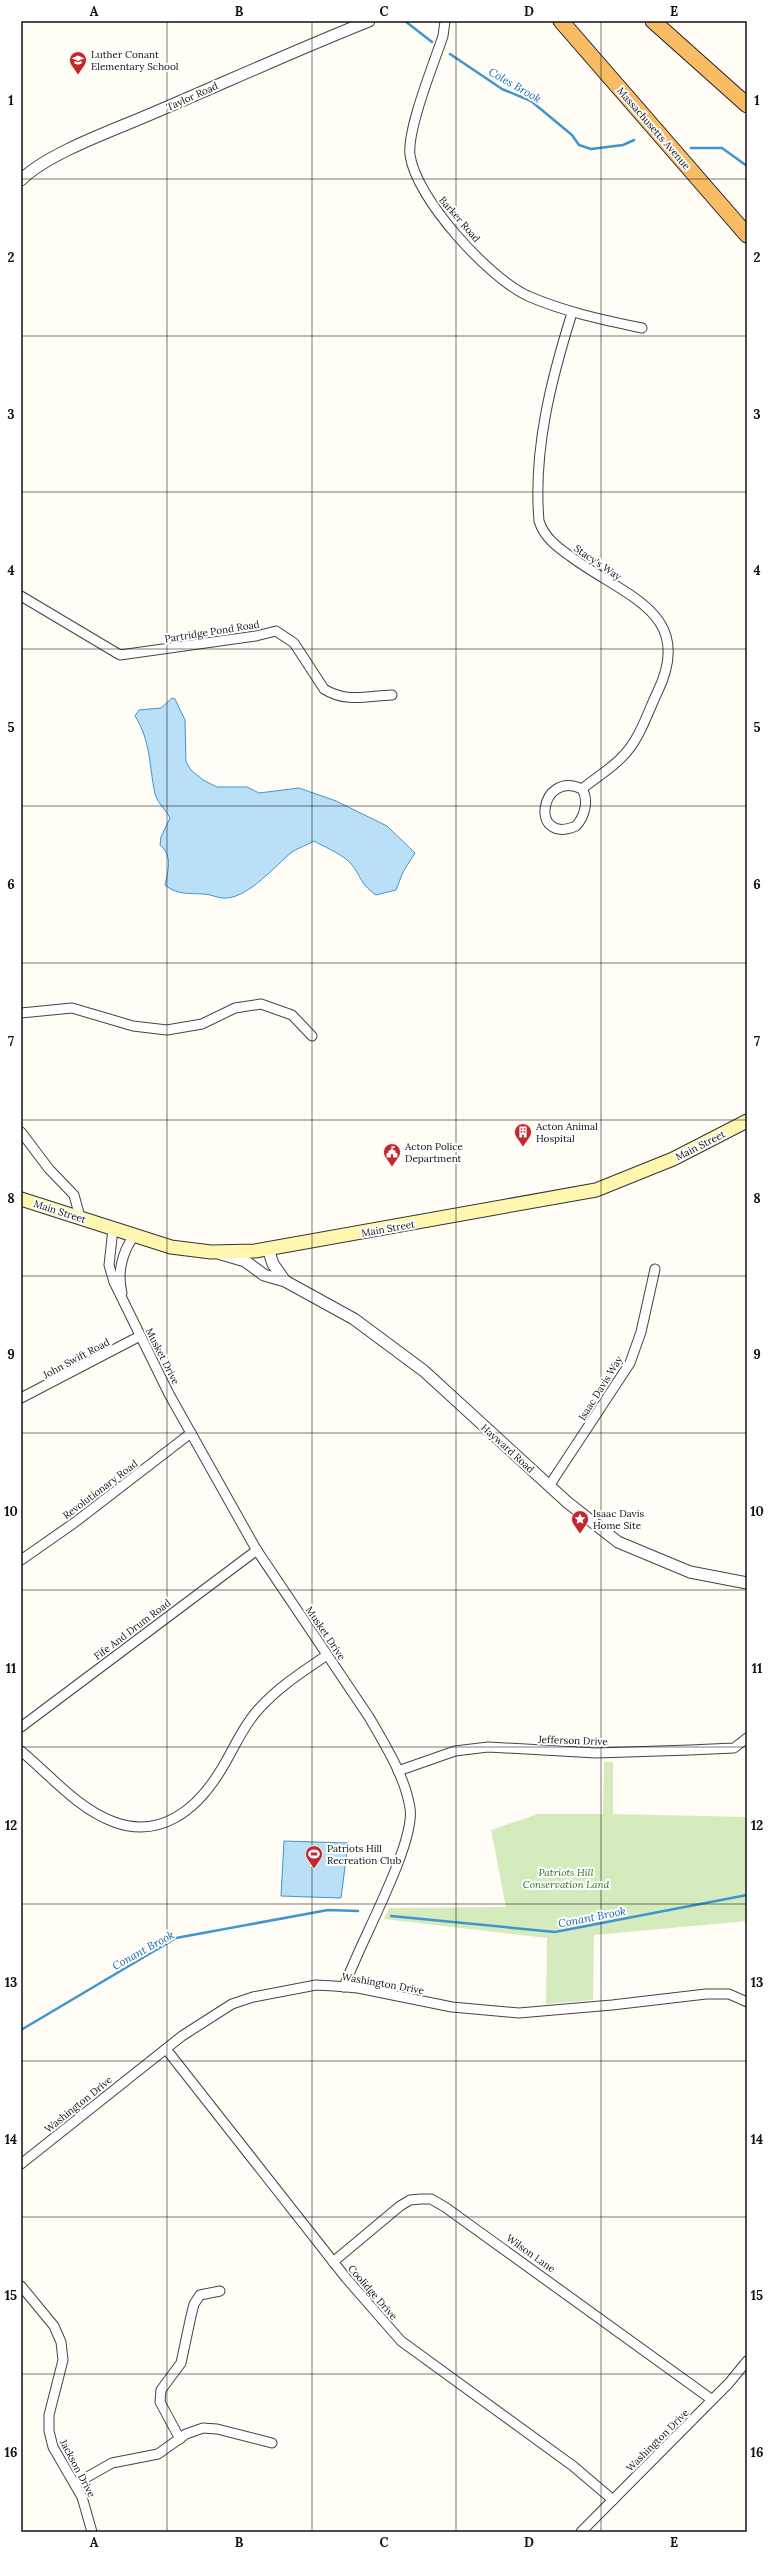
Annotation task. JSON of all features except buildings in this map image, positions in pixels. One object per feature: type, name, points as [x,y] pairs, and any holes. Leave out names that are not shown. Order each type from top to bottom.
[{"type":"highway","name":"Massachusetts Avenue","points":[[561,21],[747,235]]},
{"type":"highway","points":[[653,21],[747,105]]},
{"type":"main road","name":"Main Street","points":[[21,1199],[80,1217],[134,1236],[171,1246],[211,1252],[254,1251],[596,1190],[673,1159],[747,1121]]},
{"type":"street","name":"Taylor Road","points":[[21,180],[47,160],[121,126],[288,53],[369,21]]},
{"type":"street","name":"Barker Road","points":[[445,21],[443,36],[411,133],[410,155],[415,174],[426,195],[440,216],[487,264],[527,295],[572,313],[642,328]]},
{"type":"street","name":"Stacy's Way","points":[[572,313],[540,439],[538,475],[539,521],[541,528],[553,543],[655,615],[668,635],[670,646],[670,658],[664,680],[631,746],[612,767],[582,788]]},
{"type":"street","name":"Partridge Pond Road","points":[[21,596],[120,655],[256,636],[276,631],[294,643],[324,689],[331,693],[342,698],[392,695]]},
{"type":"street","points":[[569,786],[582,788],[585,794],[585,808],[576,826],[569,829],[561,829],[553,826],[546,820],[543,812],[544,803],[549,795],[569,786]]},
{"type":"street","points":[[21,1013],[72,1008],[133,1026],[167,1030],[202,1024],[235,1008],[260,1004],[292,1015],[312,1036]]},
{"type":"street","points":[[21,1132],[49,1169],[74,1195],[80,1217]]},
{"type":"street","name":"Musket Drive","points":[[113,1229],[109,1265],[125,1306],[140,1336],[191,1433],[257,1550],[328,1655],[385,1745],[398,1771],[411,1809],[407,1842],[344,1987]]},
{"type":"street","name":"Musket Drive","points":[[125,1306],[120,1285],[122,1263],[126,1247],[134,1236]]},
{"type":"street","name":"Hayward Road","points":[[268,1249],[273,1264],[285,1281]]},
{"type":"street","points":[[254,1251],[253,1257],[259,1269]]},
{"type":"street","name":"Hayward Road","points":[[211,1252],[246,1261],[259,1269],[264,1275],[285,1281],[354,1319],[424,1371],[592,1524],[618,1542],[690,1572],[747,1582]]},
{"type":"street","name":"Isaac Davis Way","points":[[549,1486],[630,1363],[641,1332],[655,1269]]},
{"type":"street","name":"John Swift Road","points":[[21,1398],[140,1336]]},
{"type":"street","name":"Revolutionary Road","points":[[21,1560],[74,1523],[191,1433]]},
{"type":"street","name":"Fife And Drum Road","points":[[21,1727],[257,1550]]},
{"type":"street","points":[[21,1751],[71,1794],[100,1815],[115,1822],[135,1827],[165,1824],[190,1809],[219,1774],[257,1711],[296,1676],[328,1655]]},
{"type":"street","name":"Jefferson Drive","points":[[398,1771],[455,1751],[488,1747],[596,1753],[734,1748],[747,1738]]},
{"type":"street","name":"Washington Drive","points":[[21,2164],[166,2049],[212,2016],[246,1999],[316,1985],[344,1987],[452,2007],[519,2013],[612,2005],[706,1994],[729,1994],[747,2002]]},
{"type":"street","name":"Coolidge Drive","points":[[166,2049],[333,2262],[401,2341],[573,2466],[613,2500]]},
{"type":"street","name":"Wilson Lane","points":[[333,2262],[400,2206],[410,2200],[430,2200],[490,2238],[712,2399]]},
{"type":"street","name":"Jackson Drive","points":[[21,2286],[54,2326],[62,2342],[62,2360],[49,2415],[49,2432],[53,2448],[75,2484],[87,2509],[92,2532]]},
{"type":"street","points":[[180,2439],[160,2402],[161,2390],[181,2363],[194,2304],[200,2295],[220,2291]]},
{"type":"street","name":"Washington Drive","points":[[581,2532],[729,2383],[747,2362]]},
{"type":"street","points":[[75,2484],[112,2463],[158,2454],[196,2430],[211,2428],[272,2442]]},
{"type":"green space","name":"Patriots Hill Conservation Land","points":[[604,1762],[613,1762],[613,1814],[747,1817],[747,1921],[594,1935],[593,2000],[546,2004],[547,1938],[384,1919],[389,1908],[506,1907],[491,1830],[538,1814],[603,1814]]},
{"type":"water","points":[[172,698],[175,699],[185,720],[186,762],[191,770],[203,780],[217,787],[247,787],[259,793],[299,788],[336,801],[387,826],[415,853],[403,872],[396,890],[376,895],[366,886],[352,864],[335,852],[314,841],[292,852],[262,880],[236,896],[224,898],[206,894],[183,893],[165,885],[168,869],[168,858],[164,849],[160,845],[161,837],[170,818],[155,794],[147,744],[135,716],[139,710],[161,708]]},
{"type":"water","name":"Patriots Hill Recreation Club","points":[[284,1841],[348,1843],[341,1898],[281,1896]]},
{"type":"waterway","name":"Coles Brook","points":[[405,21],[432,42]]},
{"type":"waterway","name":"Coles Brook","points":[[450,54],[502,89],[531,101],[572,135],[579,145],[591,149],[623,145],[634,140]]},
{"type":"waterway","name":"Coles Brook","points":[[691,148],[722,148],[747,166]]},
{"type":"waterway","name":"Conant Brook","points":[[391,1916],[555,1932],[747,1895]]},
{"type":"waterway","name":"Conant Brook","points":[[21,2030],[176,1938],[328,1910],[358,1911]]},
{"type":"place","name":"Luther Conant Elementary School","points":[[78,75]]},
{"type":"place","name":"Acton Animal Hospital","points":[[523,1147]]},
{"type":"place","name":"Acton Police Department","points":[[392,1167]]},
{"type":"place","name":"Isaac Davis Home Site","points":[[580,1534]]},
{"type":"place","name":"Patriots Hill Recreation Club","points":[[314,1869]]}]
